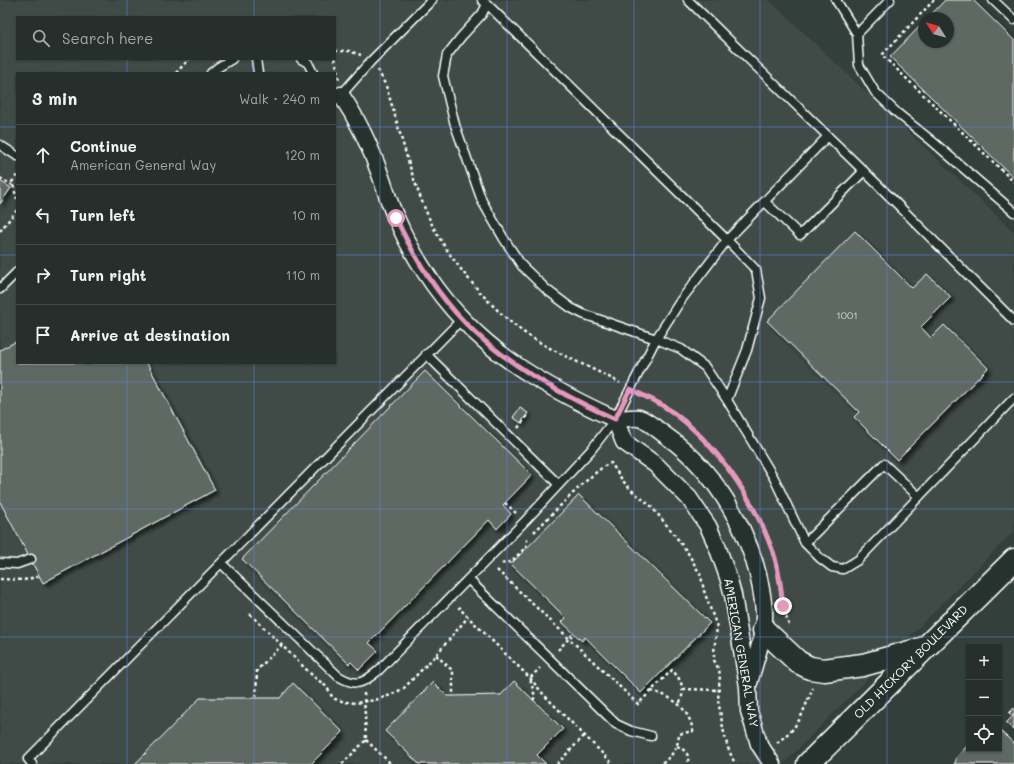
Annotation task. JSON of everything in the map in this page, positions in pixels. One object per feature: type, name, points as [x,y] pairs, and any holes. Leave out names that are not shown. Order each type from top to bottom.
[{"type":"main road","name":"OLD HICKORY BOULEVARD","points":[[808,764],[1014,560]]},
{"type":"main road","points":[[764,630],[798,662],[810,668],[824,670],[863,666],[925,648]]},
{"type":"street","points":[[338,94],[352,111],[362,131],[381,175],[396,218],[413,254],[439,291],[462,318],[486,342],[518,366],[590,408],[615,419],[639,418],[643,420],[671,439],[687,453],[712,480],[730,508],[745,537],[759,582],[762,598],[764,630],[748,687]]},
{"type":"street","name":"AMERICAN GENERAL WAY","points":[[615,419],[624,442],[641,453],[667,475],[688,498],[708,526],[730,583],[748,687],[750,711],[756,737],[768,759]]},
{"type":"lane","points":[[338,94],[432,0]]},
{"type":"lane","points":[[688,0],[864,171],[1014,321]]},
{"type":"lane","points":[[836,0],[857,34],[860,65],[875,92],[896,112],[1014,212]]},
{"type":"lane","points":[[857,34],[890,0]]},
{"type":"lane","points":[[993,0],[1014,20]]},
{"type":"lane","points":[[485,2],[756,270],[761,298],[747,350],[727,400]]},
{"type":"lane","points":[[485,2],[482,14],[461,36],[447,55],[442,76],[455,125],[482,201],[504,239],[522,266],[547,290],[571,308],[583,314],[681,349],[705,367],[727,400],[774,478],[805,543],[820,558],[832,567],[843,569],[858,560],[1014,398]]},
{"type":"lane","points":[[212,72],[230,60]]},
{"type":"lane","points":[[256,60],[258,72]]},
{"type":"lane","points":[[304,60],[308,63],[312,72]]},
{"type":"lane","points":[[221,563],[338,676],[353,684],[364,682],[378,671],[526,520],[591,450],[615,419],[656,339],[681,300],[727,240],[828,136]]},
{"type":"lane","points":[[0,145],[16,155]]},
{"type":"lane","points":[[765,202],[800,235],[864,171]]},
{"type":"lane","points":[[0,289],[16,273]]},
{"type":"lane","points":[[32,764],[28,760],[462,318]]},
{"type":"lane","points":[[426,354],[558,484]]},
{"type":"lane","points":[[805,543],[884,464],[919,497]]},
{"type":"lane","points":[[0,563],[16,564],[31,559]]},
{"type":"lane","points":[[468,579],[616,724],[631,731],[651,736]]},
{"type":"path","points":[[934,0],[882,55],[1014,182]]},
{"type":"path","points":[[336,51],[358,54],[376,67],[386,86],[420,196],[430,220],[444,244],[480,291],[512,324],[531,337],[667,408],[689,425],[709,445],[742,489],[755,511],[773,552],[779,575],[783,606],[789,627]]},
{"type":"path","points":[[177,72],[188,60]]},
{"type":"path","points":[[16,176],[12,182],[16,196]]},
{"type":"path","points":[[0,178],[12,186]]},
{"type":"path","points":[[0,231],[16,211]]},
{"type":"path","points":[[510,437],[529,414]]},
{"type":"path","points":[[613,764],[544,695],[530,678],[459,608],[504,563],[511,562],[526,546],[527,540],[594,474],[608,463],[612,463],[627,485],[651,506],[674,534],[701,576],[704,591],[717,627],[714,660],[720,675],[718,700],[724,733],[728,748],[735,764]]},
{"type":"path","points":[[497,570],[638,704],[672,670],[679,678],[683,689],[683,697],[679,704]]},
{"type":"path","points":[[0,579],[24,580],[40,576]]},
{"type":"path","points":[[250,614],[314,677],[327,687],[335,699],[345,702],[375,700],[398,692],[404,688],[436,655],[468,617]]},
{"type":"path","points":[[256,698],[257,670],[294,633]]},
{"type":"path","points":[[436,655],[453,671],[453,696]]},
{"type":"path","points":[[768,759],[800,719],[815,681]]},
{"type":"path","points":[[364,682],[366,740],[391,764]]},
{"type":"path","points":[[683,689],[718,690]]},
{"type":"path","points":[[651,691],[665,695],[679,704],[688,716],[693,730],[679,734],[677,746],[670,756],[660,764]]},
{"type":"path","points":[[557,764],[584,736]]},
{"type":"path","points":[[342,764],[366,740]]},
{"type":"path","points":[[677,746],[687,754],[689,758],[687,764]]},
{"type":"shaded area","points":[[0,0],[769,0],[1014,232],[1014,531],[783,764],[0,764]]},
{"type":"building","points":[[945,0],[973,0],[1014,40],[1014,178],[890,57],[918,28],[918,48],[954,48],[954,12],[934,12]]},
{"type":"building","points":[[0,181],[11,188],[0,204]]},
{"type":"building","points":[[855,231],[912,288],[927,274],[951,297],[921,327],[931,338],[944,325],[988,368],[897,460],[854,417],[859,412],[767,321]]},
{"type":"building","points":[[16,342],[16,364],[148,364],[215,490],[43,583],[0,502],[0,350]]},
{"type":"building","points":[[425,371],[532,475],[503,505],[511,514],[497,529],[489,520],[369,643],[378,651],[359,670],[351,662],[349,664],[242,559]]},
{"type":"building","points":[[520,408],[528,413],[521,423],[513,417]]},
{"type":"building","points":[[579,495],[710,623],[641,693],[585,637],[582,641],[562,622],[566,618],[511,564]]},
{"type":"building","points":[[514,681],[563,729],[537,755],[546,764],[419,764],[385,731],[433,682],[447,696],[453,696],[501,695]]},
{"type":"building","points":[[293,683],[343,732],[311,764],[135,764],[200,698],[280,698]]},
{"type":"building","points":[[1014,708],[1014,730],[1006,723],[1013,716],[1009,713]]},
{"type":"building","points":[[1002,733],[1014,743],[1014,764],[954,764],[956,761],[955,759],[966,747],[966,752],[1002,752]]},
{"type":"route","points":[[396,218],[413,254],[431,281],[455,311],[486,342],[507,358],[537,378],[590,408],[615,419],[630,389],[667,408],[689,425],[709,445],[742,489],[765,532],[773,552],[779,575],[783,606]]}]
